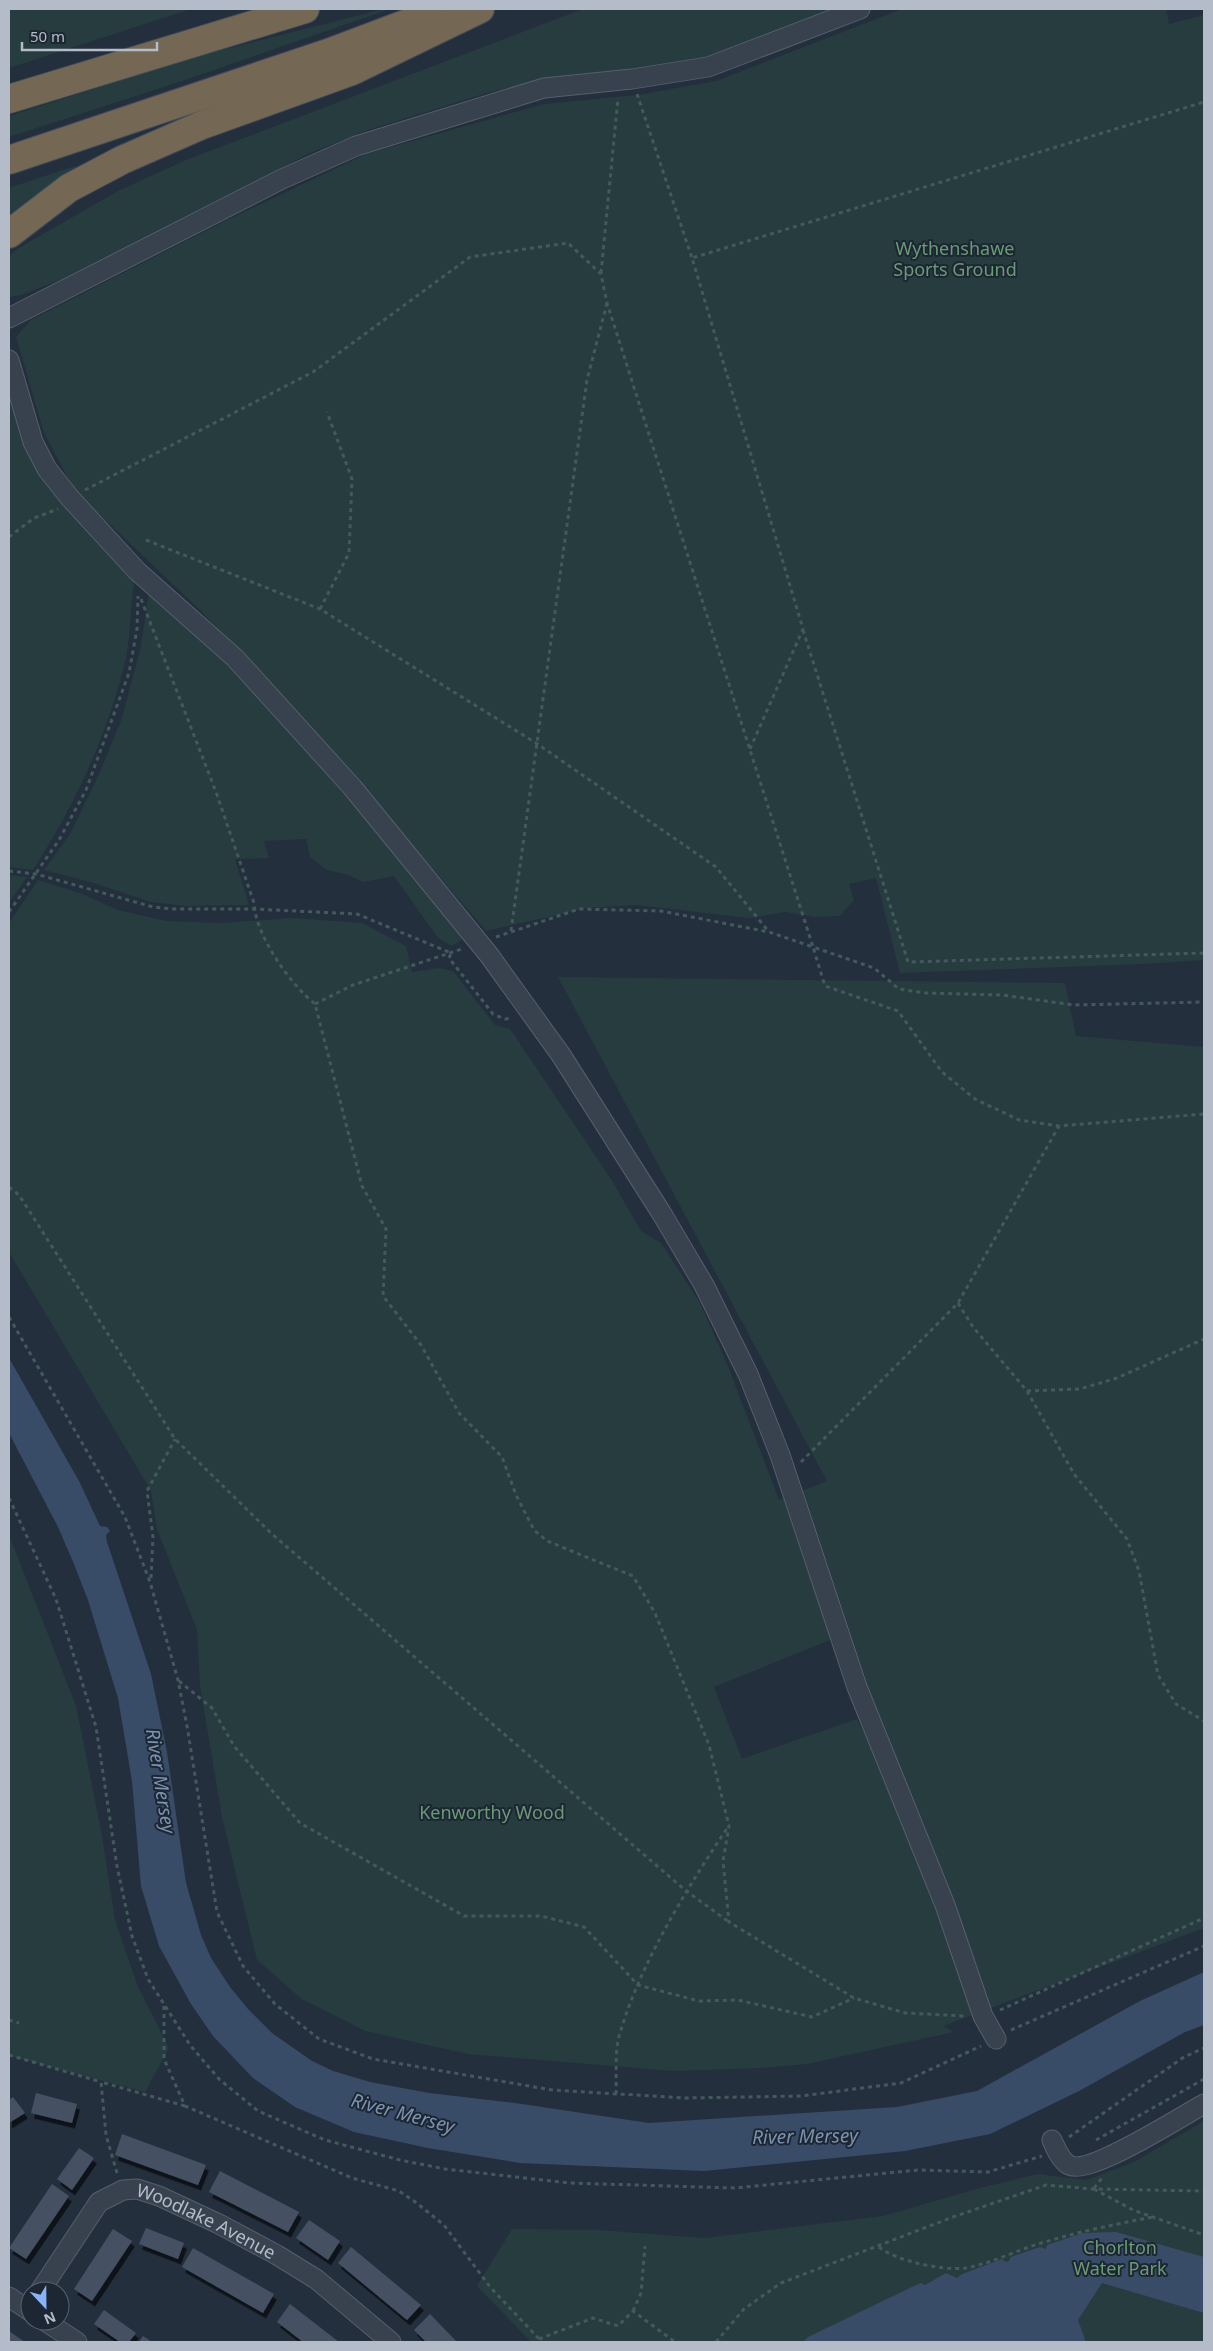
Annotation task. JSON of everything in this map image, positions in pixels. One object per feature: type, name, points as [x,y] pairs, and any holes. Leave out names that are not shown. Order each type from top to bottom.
[{"type":"highway","points":[[9,99],[305,9]]},
{"type":"highway","points":[[9,160],[328,53],[445,9]]},
{"type":"highway","points":[[9,234],[69,188],[122,160],[202,125],[352,70],[480,9]]},
{"type":"street","points":[[9,318],[282,179],[356,146],[544,88],[626,80],[708,67],[860,9]]},
{"type":"street","points":[[9,360],[34,442],[47,469],[73,501],[137,571],[235,658],[352,787],[479,942],[561,1055],[662,1214],[704,1285],[748,1374],[787,1476],[857,1687],[945,1905],[983,2016],[996,2039]]},
{"type":"street","points":[[1053,2143],[1070,2166],[1079,2167],[1097,2162],[1128,2148],[1204,2104]]},
{"type":"street","name":"Woodlake Avenue","points":[[47,2281],[99,2202],[123,2190],[137,2189],[159,2196],[219,2224],[277,2255],[316,2279],[391,2342]]},
{"type":"street","points":[[9,2297],[20,2304]]},
{"type":"street","points":[[60,2331],[77,2342]]},
{"type":"path","points":[[626,80],[692,258],[803,629],[908,962],[1204,953]]},
{"type":"path","points":[[626,80],[601,274],[608,303],[825,986],[898,1011],[942,1072],[975,1099],[1019,1120],[1058,1126],[1204,1114]]},
{"type":"path","points":[[692,258],[1204,102]]},
{"type":"path","points":[[9,537],[34,518],[73,501],[313,372],[470,257],[568,243],[601,274]]},
{"type":"path","points":[[511,931],[587,380],[608,303]]},
{"type":"path","points":[[320,609],[350,552],[352,478],[327,412]]},
{"type":"path","points":[[146,540],[320,609],[536,743],[716,867],[769,932]]},
{"type":"path","points":[[9,912],[59,840],[86,790],[120,702],[128,673],[137,629],[139,594],[216,792],[254,909],[270,948],[303,995],[315,1004],[362,1186],[386,1230],[383,1296],[421,1345],[459,1413],[502,1458],[516,1495],[534,1530],[547,1541],[633,1576],[656,1613],[709,1745],[729,1826],[723,1861],[728,1922]]},
{"type":"path","points":[[750,750],[803,629]]},
{"type":"path","points":[[9,871],[36,874],[153,907],[357,914],[451,953]]},
{"type":"path","points":[[315,1004],[352,985],[579,909],[661,911],[769,932],[874,968],[899,989],[925,993],[1002,995],[1074,1005],[1204,1002]]},
{"type":"path","points":[[451,953],[449,958],[493,1014],[505,1019],[520,1017],[530,1012]]},
{"type":"path","points":[[787,1476],[958,1303],[1058,1126]]},
{"type":"path","points":[[9,1186],[19,1196],[174,1439],[272,1534],[685,1890],[728,1922],[854,1998],[905,2013],[983,2016],[1030,1998],[1204,1918]]},
{"type":"path","points":[[958,1303],[973,1327],[1027,1391],[1074,1474],[1127,1539],[1139,1571],[1158,1675],[1176,1704],[1204,1722]]},
{"type":"path","points":[[9,1317],[92,1457],[125,1517],[150,1582],[178,1680],[217,1912],[243,1966],[275,2004],[319,2039],[373,2059],[552,2090],[685,2098],[801,2096],[901,2083],[1003,2034],[1204,1946]]},
{"type":"path","points":[[1027,1391],[1080,1389],[1118,1378],[1204,1339]]},
{"type":"path","points":[[150,1582],[153,1536],[147,1491],[174,1439]]},
{"type":"path","points":[[9,1498],[56,1599],[96,1728],[117,1866],[132,1936],[148,1979],[190,2044],[219,2079],[258,2111],[325,2140],[400,2160],[445,2168],[569,2183],[735,2188],[918,2170],[988,2172],[1040,2157],[1053,2143],[1184,2057],[1204,2048]]},
{"type":"path","points":[[178,1680],[212,1708],[234,1746],[300,1823],[464,1916],[541,1916],[584,1927],[638,1985],[698,2000],[738,2000],[812,2017],[854,1998]]},
{"type":"path","points":[[616,2094],[619,2035],[638,1985],[685,1890],[729,1826]]},
{"type":"path","points":[[164,2004],[164,2060],[185,2106]]},
{"type":"path","points":[[9,2020],[19,2023]]},
{"type":"path","points":[[9,2055],[185,2106],[352,2178],[399,2191],[444,2225],[490,2287],[540,2341],[593,2318],[618,2326],[633,2311],[641,2293],[645,2246]]},
{"type":"path","points":[[1094,2141],[1117,2130],[1204,2079]]},
{"type":"path","points":[[101,2082],[106,2135],[123,2190]]},
{"type":"path","points":[[716,2342],[744,2309],[781,2283],[1046,2185],[1093,2189],[1204,2191]]},
{"type":"path","points":[[1093,2189],[1133,2210],[1204,2235]]},
{"type":"path","points":[[878,2246],[888,2255],[941,2267],[965,2268],[1091,2229],[1153,2217]]},
{"type":"path","points":[[633,2311],[675,2342]]},
{"type":"green space","points":[[9,9],[191,9],[9,68]]},
{"type":"green space","points":[[390,9],[182,81],[9,137],[9,116],[190,58]]},
{"type":"green space","points":[[583,9],[837,9],[684,65],[532,82],[487,93],[365,131],[310,153],[60,280],[21,295],[9,297],[9,256],[17,249],[118,191],[186,160]]},
{"type":"green space","name":"Wythenshawe Sports Ground","points":[[902,9],[1166,9],[1169,24],[1204,15],[1204,960],[900,973],[876,878],[849,884],[854,900],[840,916],[816,917],[785,912],[749,918],[637,905],[587,908],[486,931],[358,782],[203,613],[75,491],[44,433],[16,337],[31,320],[223,222],[366,154],[544,104],[637,95],[716,81]]},
{"type":"green space","points":[[75,166],[77,167],[76,170],[55,181],[9,215],[9,188]]},
{"type":"green space","points":[[9,391],[25,450],[49,484],[137,571],[134,582],[126,658],[110,714],[76,794],[33,870],[9,867]]},
{"type":"green space","points":[[150,585],[252,682],[466,937],[452,946],[438,938],[394,876],[363,882],[349,875],[327,870],[310,857],[306,839],[264,841],[269,858],[235,859],[249,905],[186,906],[151,902],[97,884],[44,870],[70,834],[100,772],[122,718],[141,646]]},
{"type":"green space","points":[[9,875],[27,877],[9,903]]},
{"type":"green space","name":"Kenworthy Wood","points":[[38,880],[80,893],[118,910],[166,921],[221,923],[293,918],[362,923],[406,946],[412,972],[438,968],[453,971],[495,1025],[510,1029],[611,1179],[641,1231],[661,1243],[699,1301],[728,1366],[779,1500],[827,1481],[558,977],[1065,983],[1076,1036],[1204,1047],[1204,1928],[943,2026],[954,2032],[807,2064],[762,2068],[673,2071],[468,2054],[365,2031],[302,1999],[257,1960],[222,1817],[200,1686],[197,1630],[157,1529],[151,1491],[9,1252],[9,923]],"holes":[[[829,1635],[868,1740],[857,1719],[742,1759],[714,1687],[830,1640]]]},
{"type":"green space","points":[[9,1535],[76,1706],[101,1830],[115,1920],[138,1987],[169,2048],[145,2092],[9,2056]]},
{"type":"green space","name":"Chorlton Water Park","points":[[1204,2121],[1204,2342],[531,2342],[477,2286],[512,2229],[599,2230],[704,2238],[883,2216],[1037,2174],[1087,2180],[1134,2162]]},
{"type":"water","name":"River Mersey","points":[[9,1358],[79,1481],[100,1526],[107,1527],[110,1531],[106,1535],[107,1542],[151,1674],[167,1752],[186,1883],[201,1935],[211,1958],[230,1987],[248,2009],[272,2033],[312,2061],[333,2071],[370,2082],[429,2093],[515,2103],[649,2123],[897,2107],[977,2091],[1140,2001],[1204,1972],[1204,2025],[1185,2032],[1079,2091],[990,2134],[905,2151],[704,2171],[520,2163],[428,2148],[354,2132],[295,2107],[253,2078],[213,2036],[191,2004],[159,1946],[141,1886],[132,1781],[118,1698],[88,1600],[74,1564],[58,1527],[9,1433]]},
{"type":"water","name":"Chorlton Water Park","points":[[1116,2232],[1204,2257],[1204,2313],[1102,2283],[1078,2320],[1086,2342],[803,2342],[808,2337],[914,2286],[921,2283],[925,2285],[946,2273],[957,2278],[962,2274],[1002,2259],[1006,2262],[1011,2257],[1040,2247],[1046,2249],[1047,2245],[1083,2233]]},
{"type":"building","points":[[36,2093],[77,2104],[72,2123],[31,2113]]},
{"type":"building","points":[[13,2097],[25,2113],[9,2123],[9,2100]]},
{"type":"building","points":[[122,2134],[206,2165],[198,2185],[115,2155]]},
{"type":"building","points":[[79,2148],[94,2158],[72,2190],[57,2179]]},
{"type":"building","points":[[220,2171],[299,2212],[288,2232],[209,2192]]},
{"type":"building","points":[[52,2184],[69,2196],[26,2259],[9,2248]]},
{"type":"building","points":[[309,2220],[340,2241],[328,2260],[296,2238]]},
{"type":"building","points":[[146,2228],[184,2243],[178,2259],[139,2244]]},
{"type":"building","points":[[113,2229],[132,2241],[92,2301],[74,2289]]},
{"type":"building","points":[[351,2247],[421,2305],[407,2320],[338,2263]]},
{"type":"building","points":[[193,2248],[274,2294],[263,2313],[182,2267]]},
{"type":"building","points":[[290,2304],[339,2342],[303,2342],[277,2322]]},
{"type":"building","points":[[104,2310],[136,2333],[129,2342],[120,2342],[94,2324]]},
{"type":"building","points":[[430,2314],[457,2342],[426,2342],[414,2330]]},
{"type":"building","points":[[9,2331],[16,2336],[25,2342],[9,2342]]},
{"type":"building","points":[[143,2336],[152,2342],[139,2342]]}]
